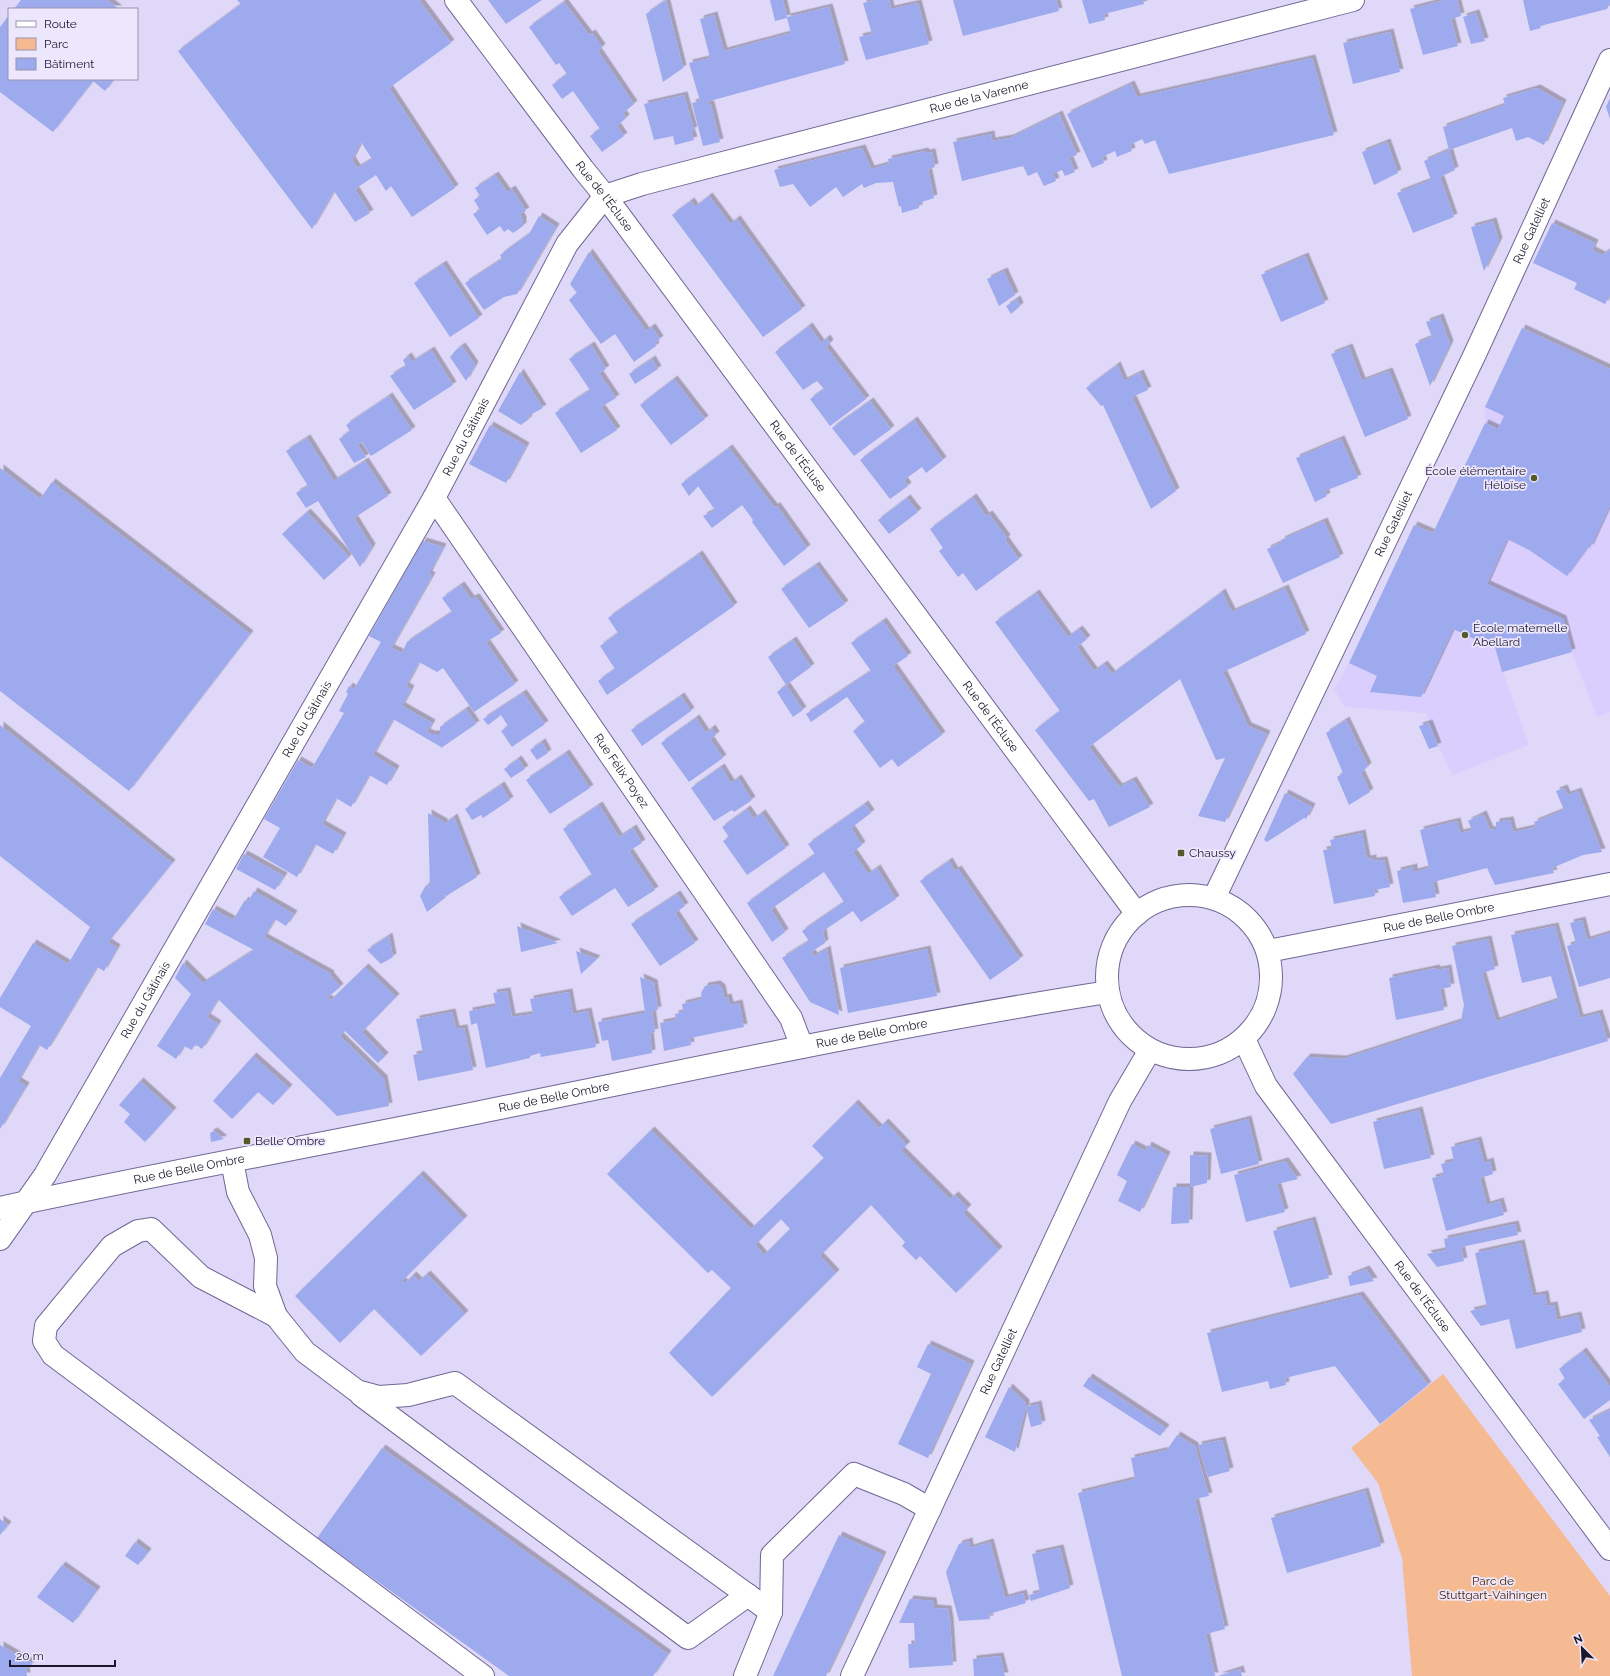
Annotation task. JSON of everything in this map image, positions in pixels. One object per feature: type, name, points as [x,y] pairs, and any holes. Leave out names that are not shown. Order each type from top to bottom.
[{"type":"street","name":"Rue de l'Écluse","points":[[456,0],[605,196],[1137,914]]},
{"type":"street","name":"Rue de la Varenne","points":[[605,196],[642,184],[1353,0]]},
{"type":"street","name":"Rue Gatelliet","points":[[1214,898],[1475,354],[1610,60]]},
{"type":"street","name":"Rue du Gâtinais","points":[[0,1239],[45,1175],[434,498],[567,244],[605,196]]},
{"type":"street","name":"Rue Félix Poyez","points":[[434,498],[791,1018],[802,1047]]},
{"type":"street","name":"Rue de Belle Ombre","points":[[1268,951],[1610,884]]},
{"type":"street","points":[[1187,894],[1214,898],[1238,910],[1256,928],[1268,951],[1272,974],[1269,999],[1260,1020],[1244,1039],[1223,1052],[1199,1059],[1174,1058],[1150,1050],[1130,1035],[1116,1015],[1108,992],[1107,970],[1112,948],[1122,929],[1137,914],[1161,900],[1187,894]]},
{"type":"street","name":"Rue de Belle Ombre","points":[[0,1208],[802,1047],[1028,1004],[1108,992]]},
{"type":"street","name":"Rue de l'Écluse","points":[[1244,1039],[1266,1086],[1610,1549]]},
{"type":"street","name":"Rue Gatelliet","points":[[852,1676],[1120,1101],[1150,1050]]},
{"type":"street","points":[[232,1161],[238,1192],[260,1235],[266,1258],[265,1286],[276,1316],[305,1352],[688,1638],[748,1595]]},
{"type":"street","points":[[276,1316],[201,1277],[151,1229],[138,1231],[112,1246],[46,1326],[44,1341],[53,1356],[483,1676]]},
{"type":"street","points":[[357,1391],[379,1397],[408,1395],[455,1384],[771,1612]]},
{"type":"street","points":[[745,1676],[771,1612],[772,1555],[854,1474],[904,1494],[930,1509]]},
{"type":"shaded area","points":[[1522,328],[1610,369],[1610,712],[1597,717],[1572,652],[1503,672],[1529,745],[1453,775],[1438,746],[1426,713],[1345,707],[1334,689],[1349,663],[1414,525],[1433,533],[1485,423],[1485,407]]},
{"type":"green space","name":"Parc de Stuttgart-Vaihingen","points":[[1443,1374],[1610,1596],[1610,1676],[1412,1676],[1402,1558],[1378,1483],[1351,1448]]},
{"type":"building","points":[[21,0],[107,0],[118,8],[15,8]]},
{"type":"building","points":[[237,0],[419,0],[451,43],[389,88],[455,188],[412,217],[391,186],[386,191],[376,175],[355,189],[370,213],[355,222],[334,191],[312,229],[178,51],[241,4]],"holes":[[[361,142],[372,159],[357,168],[352,160]]]},
{"type":"building","points":[[488,0],[542,0],[506,24]]},
{"type":"building","points":[[666,0],[683,68],[663,82],[646,14]]},
{"type":"building","points":[[770,0],[783,0],[787,17],[829,7],[845,64],[706,102],[711,105],[720,142],[703,146],[692,103],[700,101],[689,63],[710,58],[700,19],[714,15],[724,51],[791,33],[787,18],[775,21]]},
{"type":"building","points":[[874,0],[889,0],[891,9],[918,3],[929,44],[866,60],[859,37],[872,34],[863,3]]},
{"type":"building","points":[[953,0],[1056,0],[1059,11],[963,36]]},
{"type":"building","points":[[1082,0],[1143,0],[1144,4],[1104,14],[1105,20],[1089,24]]},
{"type":"building","points":[[1445,0],[1457,0],[1461,16],[1451,19],[1458,46],[1423,55],[1410,9]]},
{"type":"building","points":[[1523,0],[1610,0],[1610,2],[1607,9],[1540,26],[1541,28],[1530,31]]},
{"type":"building","points":[[564,2],[589,35],[592,33],[602,47],[598,51],[634,104],[623,113],[626,118],[617,126],[624,136],[602,152],[590,136],[600,129],[573,91],[562,99],[552,85],[567,74],[559,63],[556,65],[529,27]]},
{"type":"building","points":[[1476,13],[1485,41],[1471,44],[1463,17]]},
{"type":"building","points":[[8,16],[8,80],[113,80],[105,91],[93,81],[53,132],[0,92],[0,27]]},
{"type":"building","points":[[1390,32],[1400,72],[1353,84],[1343,43]]},
{"type":"building","points":[[1312,58],[1334,135],[1169,174],[1155,140],[1145,144],[1142,139],[1130,145],[1132,151],[1117,157],[1115,151],[1102,157],[1104,163],[1092,168],[1067,114],[1131,84],[1137,97]]},
{"type":"building","points":[[1537,88],[1563,103],[1544,145],[1528,137],[1516,141],[1512,128],[1449,150],[1443,127],[1505,105],[1503,98]]},
{"type":"building","points":[[684,95],[694,130],[691,131],[694,140],[675,145],[673,136],[654,140],[644,104]]},
{"type":"building","points":[[1610,98],[1610,119],[1606,107]]},
{"type":"building","points":[[1059,114],[1077,155],[1069,158],[1075,172],[1065,176],[1062,170],[1053,174],[1056,181],[1044,186],[1037,172],[1028,176],[1023,166],[962,181],[953,142],[991,134],[992,141],[1010,138]]},
{"type":"building","points":[[1387,142],[1398,173],[1374,185],[1362,152]]},
{"type":"building","points":[[862,148],[871,169],[889,164],[888,159],[925,151],[926,153],[932,152],[935,167],[928,169],[934,198],[919,203],[919,208],[902,213],[901,206],[899,207],[893,182],[876,183],[864,188],[862,184],[843,197],[836,187],[810,207],[793,184],[780,187],[774,170]]},
{"type":"building","points":[[1449,150],[1455,170],[1440,177],[1454,217],[1413,233],[1397,193],[1431,180],[1424,161]]},
{"type":"building","points":[[495,175],[507,192],[512,189],[526,211],[520,214],[523,220],[523,226],[513,233],[508,229],[504,232],[500,226],[487,235],[473,214],[480,210],[474,200],[480,196],[475,188]]},
{"type":"building","points":[[709,196],[730,224],[737,219],[802,309],[763,337],[672,215],[691,201],[695,207]]},
{"type":"building","points":[[539,216],[556,227],[517,294],[504,297],[484,310],[465,283],[502,259],[500,255],[529,234]]},
{"type":"building","points":[[1493,221],[1499,241],[1484,271],[1471,227]]},
{"type":"building","points":[[1552,223],[1595,243],[1592,250],[1602,255],[1610,250],[1610,295],[1605,304],[1574,289],[1577,283],[1533,263]]},
{"type":"building","points":[[589,252],[646,331],[652,327],[660,339],[655,343],[656,346],[634,362],[615,334],[601,344],[569,300],[577,293],[570,284]]},
{"type":"building","points":[[1305,256],[1325,303],[1281,322],[1261,275]]},
{"type":"building","points":[[443,264],[479,318],[450,337],[414,283]]},
{"type":"building","points":[[1004,271],[1015,295],[999,306],[987,279]]},
{"type":"building","points":[[1017,299],[1020,306],[1011,314],[1006,306]]},
{"type":"building","points":[[1440,317],[1450,344],[1430,386],[1415,344],[1432,337],[1426,322]]},
{"type":"building","points":[[809,326],[821,343],[827,338],[830,343],[826,347],[866,399],[830,426],[810,399],[824,389],[817,381],[803,390],[775,352]]},
{"type":"building","name":"École élémentaire Héloïse","points":[[1522,328],[1610,369],[1610,505],[1590,548],[1588,547],[1567,576],[1529,550],[1507,539],[1487,584],[1563,619],[1572,652],[1502,672],[1493,640],[1483,643],[1453,629],[1421,697],[1370,692],[1377,676],[1349,663],[1414,525],[1433,533],[1485,423],[1498,429],[1504,416],[1485,407]]},
{"type":"building","points":[[591,345],[606,369],[599,373],[616,398],[601,407],[617,430],[581,453],[555,413],[590,390],[569,359]]},
{"type":"building","points":[[462,346],[475,365],[466,381],[450,357]]},
{"type":"building","points":[[1349,347],[1362,381],[1389,371],[1408,419],[1365,437],[1331,354]]},
{"type":"building","points":[[431,350],[453,385],[414,410],[390,376],[406,366],[403,360],[408,356],[412,362]]},
{"type":"building","points":[[652,359],[658,369],[635,384],[629,374]]},
{"type":"building","points":[[1117,365],[1124,381],[1140,373],[1148,390],[1132,397],[1176,491],[1151,509],[1103,405],[1101,406],[1086,388]]},
{"type":"building","points":[[520,372],[543,408],[528,416],[529,419],[521,425],[498,411]]},
{"type":"building","points":[[674,379],[705,419],[671,445],[640,405]]},
{"type":"building","points":[[389,396],[412,430],[371,456],[362,442],[357,444],[366,457],[354,463],[339,439],[350,431],[346,425]]},
{"type":"building","points":[[870,401],[891,429],[854,456],[832,428]]},
{"type":"building","points":[[914,420],[943,460],[926,473],[922,467],[904,480],[908,486],[890,499],[860,460]]},
{"type":"building","points":[[490,425],[526,446],[506,483],[469,464]]},
{"type":"building","points":[[307,438],[334,481],[365,461],[388,496],[354,518],[372,547],[360,567],[318,501],[306,508],[296,493],[308,486],[286,451]]},
{"type":"building","points":[[1341,439],[1358,478],[1325,491],[1327,496],[1315,502],[1296,458]]},
{"type":"building","points":[[729,448],[774,507],[777,506],[807,548],[784,566],[752,522],[753,520],[742,505],[712,528],[703,516],[715,510],[698,486],[689,496],[681,484]]},
{"type":"building","points":[[0,468],[40,499],[52,482],[250,634],[129,791],[0,691]]},
{"type":"building","points":[[973,497],[986,516],[989,514],[1007,538],[1005,540],[1019,559],[976,591],[963,573],[958,577],[939,551],[943,548],[930,529]]},
{"type":"building","points":[[907,498],[918,512],[889,534],[878,520]]},
{"type":"building","points":[[307,512],[349,557],[324,580],[282,534]]},
{"type":"building","points":[[1324,521],[1340,557],[1283,583],[1267,549],[1282,542],[1281,540]]},
{"type":"building","points":[[423,541],[443,547],[429,574],[432,576],[391,648],[402,653],[407,642],[452,612],[442,598],[461,585],[471,599],[476,597],[501,633],[486,642],[515,684],[474,712],[443,668],[437,672],[419,662],[406,686],[411,689],[402,706],[432,723],[427,732],[431,734],[440,734],[440,727],[466,709],[476,724],[441,748],[393,719],[373,755],[396,769],[387,785],[369,775],[351,807],[336,798],[322,824],[343,836],[333,854],[315,844],[297,877],[263,857],[280,828],[264,819],[298,760],[312,768],[344,713],[339,711],[348,694],[346,692],[349,686],[354,689],[381,642],[369,636]]},
{"type":"building","points":[[699,554],[734,606],[607,695],[598,681],[615,669],[600,646],[618,633],[608,618]]},
{"type":"building","points":[[816,565],[845,604],[809,628],[781,589]]},
{"type":"building","points":[[1285,588],[1306,634],[1223,672],[1248,726],[1267,734],[1225,822],[1198,816],[1225,758],[1216,760],[1180,679],[1089,747],[1119,787],[1133,780],[1150,807],[1109,827],[1094,799],[1089,801],[1035,730],[1060,711],[995,622],[1036,593],[1068,637],[1079,629],[1087,639],[1077,647],[1094,671],[1104,664],[1112,674],[1222,592],[1232,612]]},
{"type":"building","points":[[883,621],[908,656],[893,666],[942,735],[898,767],[892,759],[880,768],[853,731],[865,722],[847,697],[811,722],[806,714],[871,671],[851,643]]},
{"type":"building","points":[[793,640],[811,667],[786,685],[768,657]]},
{"type":"building","points":[[786,685],[803,710],[793,717],[777,692]]},
{"type":"building","points":[[523,693],[545,724],[512,747],[501,731],[508,726],[501,715],[488,725],[483,719]]},
{"type":"building","points":[[681,696],[691,711],[642,746],[631,730]]},
{"type":"building","points":[[696,718],[706,733],[712,728],[716,735],[710,739],[723,758],[689,782],[661,743]]},
{"type":"building","points":[[1346,720],[1368,766],[1361,773],[1370,792],[1349,805],[1337,777],[1343,773],[1326,733]]},
{"type":"building","points":[[1429,723],[1438,746],[1429,749],[1419,726]]},
{"type":"building","points":[[0,725],[172,863],[108,942],[117,948],[104,971],[97,967],[47,1050],[39,1045],[18,1081],[26,1086],[0,1129],[0,1078],[31,1026],[0,1007],[0,998],[33,943],[68,964],[90,927],[0,856]]},
{"type":"building","points":[[542,742],[548,753],[537,760],[530,750]]},
{"type":"building","points":[[566,753],[590,788],[550,814],[526,780]]},
{"type":"building","points":[[518,759],[525,769],[511,778],[504,769]]},
{"type":"building","points":[[721,767],[731,783],[738,778],[752,800],[734,812],[732,810],[714,821],[691,788]]},
{"type":"building","points":[[501,785],[510,800],[483,818],[481,815],[472,820],[465,809]]},
{"type":"building","points":[[1564,788],[1567,795],[1578,791],[1602,852],[1583,855],[1552,868],[1554,873],[1495,885],[1487,868],[1433,882],[1436,897],[1403,903],[1397,871],[1414,867],[1414,872],[1429,868],[1420,830],[1457,821],[1460,833],[1472,830],[1468,821],[1483,814],[1490,830],[1496,829],[1496,822],[1510,820],[1513,832],[1536,827],[1534,822],[1564,810],[1556,791]]},
{"type":"building","points":[[1285,793],[1312,807],[1306,819],[1304,818],[1267,842],[1264,840]]},
{"type":"building","points":[[865,804],[871,813],[851,828],[862,845],[853,852],[868,874],[877,868],[896,899],[861,922],[853,911],[823,931],[825,943],[811,952],[814,956],[827,949],[839,1015],[810,1002],[782,958],[809,941],[802,931],[844,902],[824,872],[771,909],[785,932],[772,942],[747,903],[815,854],[808,844]]},
{"type":"building","points":[[599,805],[619,837],[633,828],[642,843],[629,851],[655,890],[628,907],[615,888],[572,916],[559,897],[592,875],[563,829]]},
{"type":"building","points":[[747,809],[754,819],[762,813],[786,848],[747,875],[723,841],[729,837],[722,827]]},
{"type":"building","points":[[428,813],[444,822],[444,824],[454,817],[477,877],[446,896],[438,892],[446,897],[427,912],[420,896],[426,885],[430,888]]},
{"type":"building","points":[[1362,833],[1367,859],[1373,858],[1373,861],[1384,860],[1390,887],[1374,890],[1375,896],[1334,904],[1323,850],[1332,849],[1330,840]]},
{"type":"building","points":[[244,854],[284,876],[275,890],[236,869]]},
{"type":"building","points":[[949,861],[955,871],[958,869],[1020,959],[990,980],[920,881]]},
{"type":"building","points":[[254,891],[294,914],[286,926],[275,919],[264,937],[331,974],[330,975],[340,987],[327,998],[331,1000],[365,967],[396,997],[362,1032],[385,1056],[378,1063],[345,1031],[340,1036],[384,1079],[389,1106],[337,1116],[218,999],[207,1017],[218,1024],[202,1049],[195,1044],[192,1050],[184,1046],[176,1059],[157,1046],[191,994],[175,978],[183,963],[203,983],[254,950],[205,924],[213,909],[233,920],[245,900],[248,902]]},
{"type":"building","points":[[677,894],[685,906],[675,913],[695,943],[660,966],[631,924]]},
{"type":"building","points":[[1582,920],[1587,940],[1610,933],[1610,978],[1579,987],[1567,946],[1576,943],[1570,923]]},
{"type":"building","points":[[517,926],[524,929],[558,943],[521,952]]},
{"type":"building","points":[[1555,926],[1580,1018],[1599,1013],[1608,1041],[1331,1124],[1293,1074],[1307,1057],[1343,1059],[1461,1021],[1464,1005],[1452,946],[1488,939],[1495,969],[1482,973],[1496,1021],[1558,1000],[1551,976],[1522,983],[1511,935]]},
{"type":"building","points":[[389,936],[393,957],[381,964],[367,950]]},
{"type":"building","points":[[927,949],[937,996],[848,1013],[840,968]]},
{"type":"building","points":[[576,951],[597,959],[581,974]]},
{"type":"building","points":[[1436,968],[1437,970],[1448,968],[1451,987],[1440,989],[1444,1010],[1396,1020],[1389,978]]},
{"type":"building","points":[[640,977],[654,983],[658,1010],[652,1011],[655,1032],[650,1033],[652,1053],[612,1061],[608,1040],[602,1041],[598,1022],[645,1013]]},
{"type":"building","points":[[717,984],[722,988],[724,998],[728,997],[730,1005],[739,1003],[744,1027],[690,1038],[691,1045],[664,1051],[660,1023],[676,1020],[675,1014],[683,1012],[682,1004],[702,999],[701,993],[705,986]]},
{"type":"building","points":[[507,991],[512,1017],[533,1014],[530,999],[569,992],[573,1014],[588,1011],[596,1047],[541,1057],[540,1053],[530,1056],[530,1058],[486,1068],[477,1023],[471,1025],[469,1011],[496,1006],[493,993]]},
{"type":"building","points":[[452,1012],[456,1029],[464,1028],[473,1070],[418,1081],[413,1055],[423,1053],[416,1019]]},
{"type":"building","points":[[253,1056],[289,1088],[273,1105],[258,1092],[232,1119],[213,1101]]},
{"type":"building","points":[[140,1081],[173,1111],[145,1142],[124,1122],[130,1114],[119,1105]]},
{"type":"building","points":[[855,1103],[879,1128],[885,1122],[907,1145],[901,1150],[950,1199],[955,1195],[968,1208],[963,1213],[999,1250],[956,1293],[920,1256],[916,1260],[902,1246],[905,1242],[871,1205],[820,1256],[836,1273],[712,1397],[669,1353],[731,1288],[712,1270],[708,1273],[607,1174],[651,1130],[751,1229],[824,1158],[812,1146]],"holes":[[[781,1219],[790,1229],[764,1255],[755,1245]]]},
{"type":"building","points":[[1419,1110],[1431,1158],[1384,1169],[1373,1122]]},
{"type":"building","points":[[1248,1119],[1259,1164],[1221,1174],[1210,1129]]},
{"type":"building","points":[[214,1131],[224,1139],[211,1142],[210,1133]]},
{"type":"building","points":[[1478,1140],[1484,1163],[1490,1161],[1493,1174],[1480,1178],[1487,1205],[1500,1201],[1504,1215],[1446,1231],[1432,1178],[1444,1175],[1441,1164],[1454,1161],[1451,1147]]},
{"type":"building","points":[[1132,1144],[1146,1151],[1148,1145],[1167,1155],[1140,1212],[1118,1201],[1127,1181],[1117,1175]]},
{"type":"building","points":[[1190,1155],[1208,1156],[1207,1183],[1190,1187]]},
{"type":"building","points":[[1285,1161],[1298,1179],[1277,1184],[1285,1212],[1246,1222],[1234,1175]]},
{"type":"building","points":[[420,1174],[464,1219],[402,1281],[405,1283],[413,1275],[419,1281],[427,1274],[465,1314],[421,1356],[374,1309],[340,1343],[295,1296]]},
{"type":"building","points":[[1173,1187],[1190,1187],[1189,1223],[1171,1224]]},
{"type":"building","points":[[1312,1220],[1329,1278],[1290,1288],[1273,1231]]},
{"type":"building","points":[[1515,1224],[1518,1235],[1461,1247],[1464,1261],[1437,1267],[1427,1254],[1446,1250],[1444,1239]]},
{"type":"building","points":[[1521,1243],[1533,1296],[1545,1294],[1547,1306],[1554,1305],[1557,1320],[1578,1315],[1582,1332],[1516,1349],[1509,1319],[1481,1326],[1470,1311],[1487,1307],[1475,1253]]},
{"type":"building","points":[[1366,1269],[1374,1281],[1350,1286],[1348,1276]]},
{"type":"building","points":[[1360,1295],[1428,1385],[1380,1424],[1335,1366],[1285,1378],[1286,1385],[1270,1389],[1268,1381],[1222,1392],[1207,1333]]},
{"type":"building","points":[[928,1344],[971,1364],[928,1458],[898,1444],[931,1374],[917,1367]]},
{"type":"building","points":[[1583,1351],[1610,1387],[1610,1400],[1584,1419],[1558,1384],[1565,1379],[1559,1369]]},
{"type":"building","points":[[1089,1377],[1166,1428],[1160,1436],[1083,1386]]},
{"type":"building","points":[[1009,1387],[1026,1403],[1015,1452],[985,1437]]},
{"type":"building","points":[[1038,1404],[1042,1424],[1031,1427],[1026,1407]]},
{"type":"building","points":[[1610,1410],[1610,1457],[1597,1437],[1600,1436],[1589,1420]]},
{"type":"building","points":[[1177,1435],[1195,1446],[1209,1496],[1195,1499],[1225,1629],[1206,1634],[1215,1676],[1122,1676],[1078,1493],[1135,1479],[1131,1458],[1167,1450]]},
{"type":"building","points":[[1222,1440],[1230,1471],[1208,1477],[1198,1445]]},
{"type":"building","points":[[382,1448],[668,1654],[653,1676],[509,1676],[317,1538]]},
{"type":"building","points":[[1365,1491],[1381,1546],[1287,1573],[1271,1518]]},
{"type":"building","points":[[0,1519],[8,1525],[0,1535]]},
{"type":"building","points":[[839,1535],[883,1555],[826,1676],[773,1676]]},
{"type":"building","points":[[969,1541],[970,1548],[990,1542],[1005,1598],[1023,1593],[1026,1603],[989,1614],[990,1619],[959,1621],[946,1572],[959,1544]]},
{"type":"building","points":[[135,1542],[148,1552],[138,1565],[125,1556]]},
{"type":"building","points":[[1060,1548],[1070,1588],[1031,1601],[1029,1595],[1040,1592],[1032,1554]]},
{"type":"building","points":[[62,1565],[97,1590],[73,1623],[37,1597]]},
{"type":"building","points":[[910,1599],[933,1601],[934,1608],[948,1609],[953,1665],[909,1668],[908,1644],[915,1644],[914,1623],[899,1623]]},
{"type":"building","points":[[0,1645],[33,1664],[26,1668],[27,1676],[0,1676]]},
{"type":"building","points":[[1000,1656],[1005,1676],[974,1676],[973,1659]]},
{"type":"building","points":[[1240,1669],[1242,1676],[1218,1676]]},
{"type":"place","name":"École élémentaire Héloïse","points":[[1534,478]]},
{"type":"place","name":"École maternelle Abellard","points":[[1465,635]]},
{"type":"place","name":"Chaussy","points":[[1181,853]]},
{"type":"place","name":"Belle Ombre","points":[[247,1141]]}]
